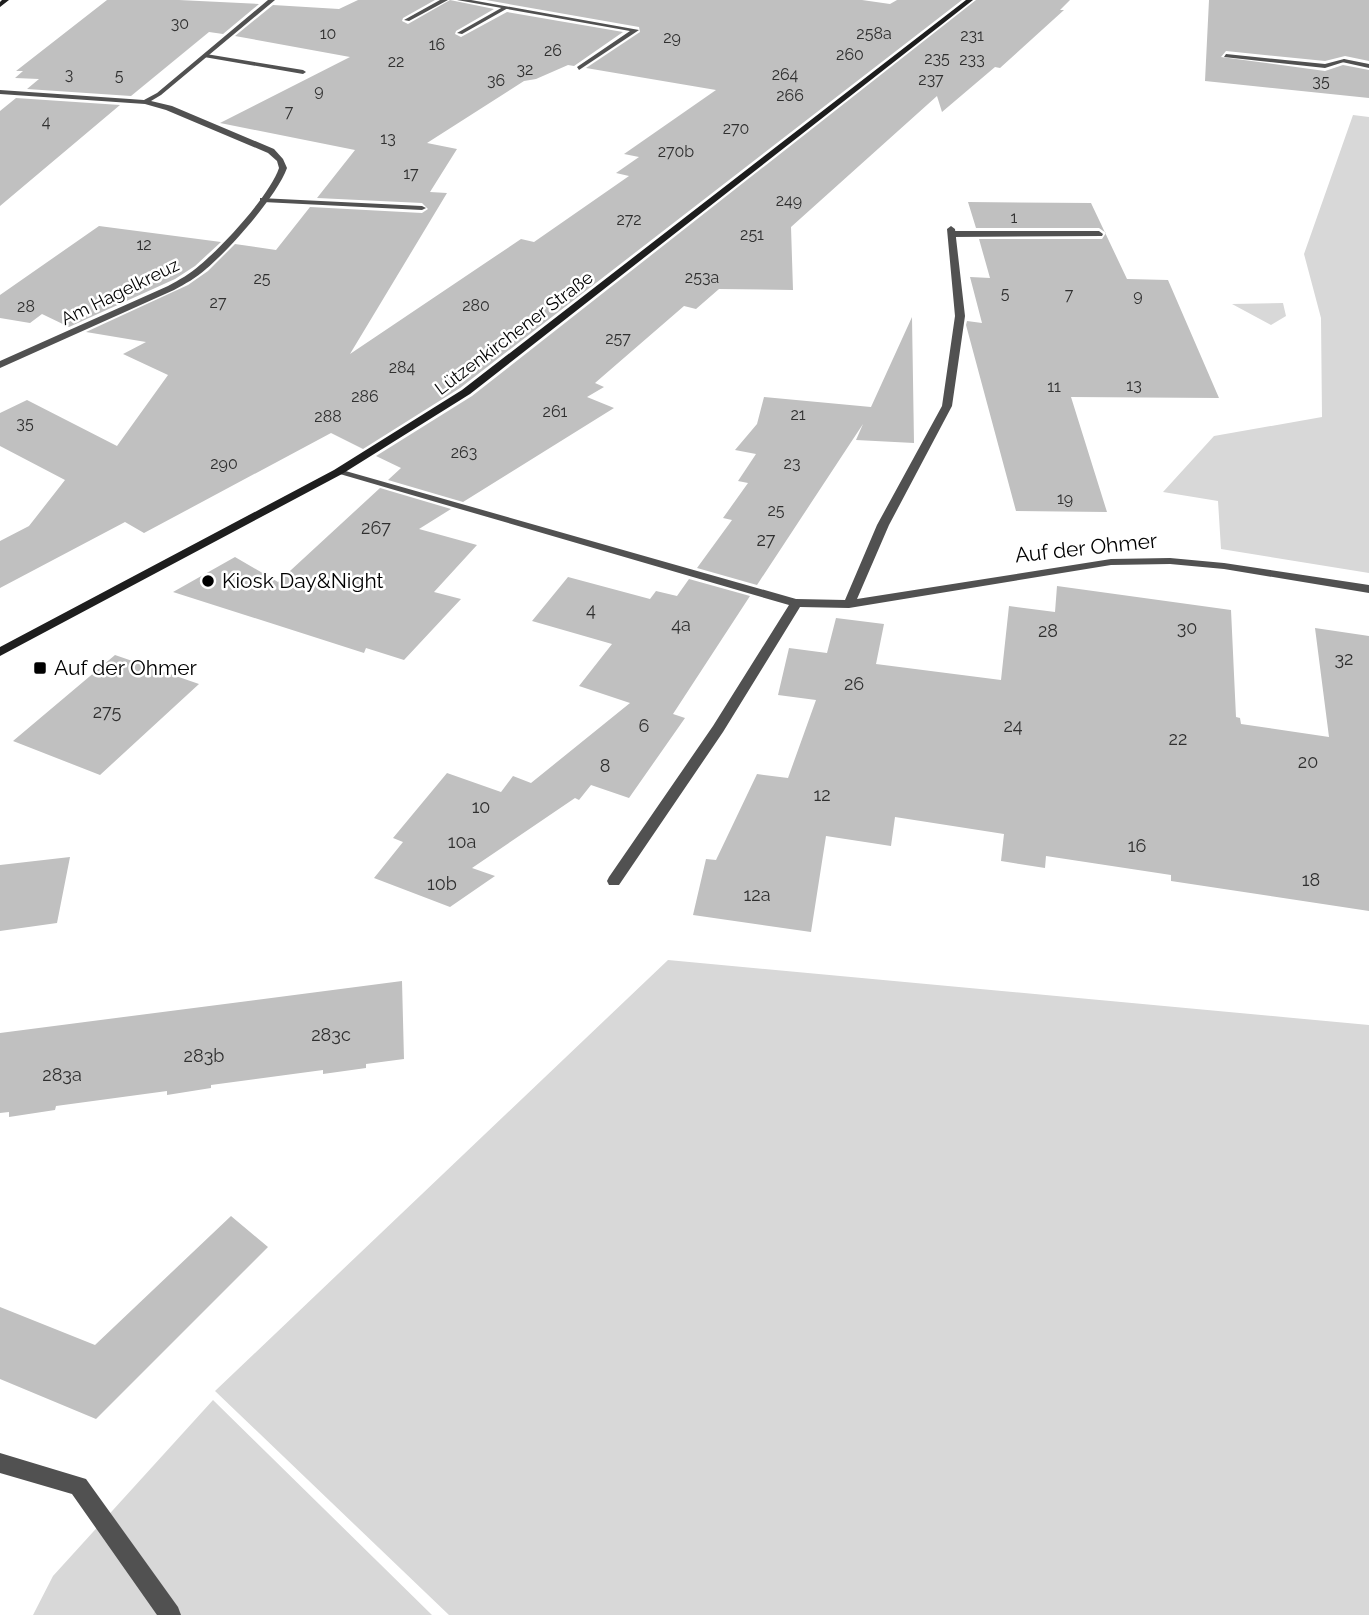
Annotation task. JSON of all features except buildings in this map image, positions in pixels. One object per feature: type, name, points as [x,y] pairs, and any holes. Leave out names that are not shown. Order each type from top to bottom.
[{"type":"main road","points":[[0,5],[6,0]]},
{"type":"main road","name":"Lützenkirchener Straße","points":[[0,652],[338,472],[466,392],[970,0]]},
{"type":"street","points":[[145,102],[206,56],[272,0]]},
{"type":"street","points":[[407,20],[445,0]]},
{"type":"street","points":[[460,0],[636,30],[579,68]]},
{"type":"street","points":[[460,33],[505,8]]},
{"type":"street","points":[[206,56],[303,72]]},
{"type":"street","points":[[1226,56],[1325,66],[1344,61],[1369,66]]},
{"type":"street","name":"Am Hagelkreuz","points":[[0,92],[145,102],[180,112],[279,157],[284,167],[282,175],[263,201],[207,264],[186,279],[172,288],[0,365]]},
{"type":"street","points":[[263,201],[422,208]]},
{"type":"street","points":[[849,604],[883,525],[947,406],[960,316],[952,231],[1099,234]]},
{"type":"street","name":"Auf der Ohmer","points":[[338,472],[796,603],[849,604],[1111,562],[1170,561],[1235,567],[1369,589]]},
{"type":"street","points":[[614,881],[718,729],[796,603]]},
{"type":"street","points":[[0,1463],[79,1486],[170,1615]]},
{"type":"shaded area","points":[[1353,115],[1369,117],[1369,573],[1221,549],[1218,501],[1163,492],[1214,436],[1322,417],[1321,318],[1304,254]]},
{"type":"shaded area","points":[[1283,303],[1286,316],[1271,325],[1232,304]]},
{"type":"shaded area","points":[[668,960],[1369,1025],[1369,1615],[449,1615],[215,1391]]},
{"type":"shaded area","points":[[213,1400],[432,1615],[33,1615],[53,1576]]},
{"type":"place","name":"Kiosk Day&Night","points":[[208,581]]},
{"type":"place","name":"Auf der Ohmer","points":[[40,668]]}]
